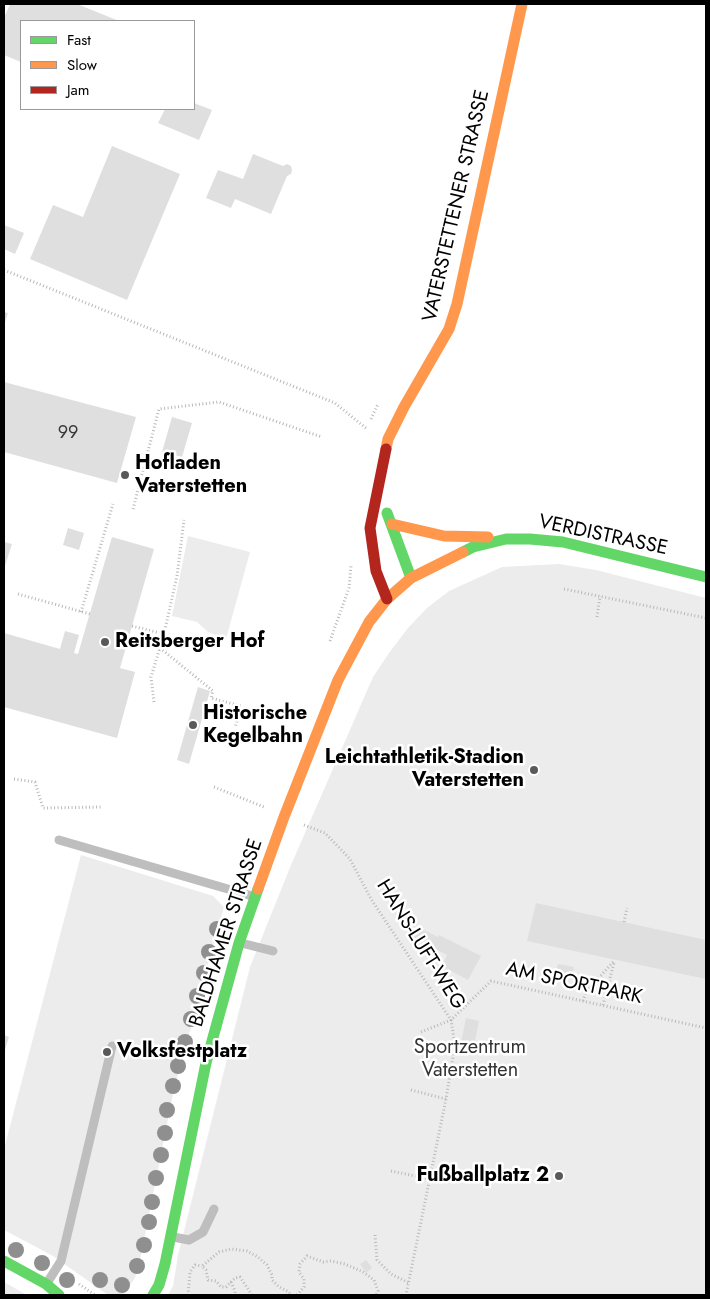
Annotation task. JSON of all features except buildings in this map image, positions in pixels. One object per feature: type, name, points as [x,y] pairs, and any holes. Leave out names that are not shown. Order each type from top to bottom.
[{"type":"street","name":"VATERSTETTENER STRASSE","points":[[386,599],[376,571],[370,528],[380,473],[388,439],[404,407],[449,329],[457,304],[522,4]]},
{"type":"street","points":[[378,492],[392,524],[411,578]]},
{"type":"street","points":[[392,524],[444,536],[506,539]]},
{"type":"street","name":"VERDISTRASSE","points":[[386,599],[411,578],[432,566],[473,547],[506,539],[564,542],[706,577]]},
{"type":"street","name":"BALDHAMER STRASSE","points":[[153,1295],[159,1285],[165,1264],[206,1063],[239,943],[284,818],[349,657],[369,622],[386,599]]},
{"type":"street","points":[[4,1261],[46,1284],[60,1295]]},
{"type":"lane","points":[[59,840],[255,897]]},
{"type":"lane","points":[[239,943],[272,951]]},
{"type":"lane","points":[[46,1284],[61,1261],[112,1046]]},
{"type":"lane","points":[[171,1237],[189,1240],[203,1232],[214,1209]]},
{"type":"path","points":[[4,270],[335,403],[367,429]]},
{"type":"path","points":[[133,509],[159,409],[218,402],[322,437]]},
{"type":"path","points":[[365,437],[374,410],[379,402]]},
{"type":"path","points":[[81,612],[113,504]]},
{"type":"path","points":[[154,702],[152,678],[177,576],[184,520]]},
{"type":"path","points":[[327,647],[349,588],[351,558]]},
{"type":"path","points":[[564,590],[706,618]]},
{"type":"path","points":[[18,594],[90,614]]},
{"type":"path","points":[[597,617],[600,596]]},
{"type":"path","points":[[132,626],[164,634]]},
{"type":"path","points":[[160,648],[213,691],[211,698],[241,706],[235,728]]},
{"type":"path","points":[[14,779],[35,782],[43,808],[102,807]]},
{"type":"path","name":"HANS-LUFT-WEG","points":[[214,786],[267,808],[284,818],[326,833],[350,859],[371,899],[451,1020],[455,1045],[446,1099],[406,1295]]},
{"type":"path","points":[[624,922],[627,908]]},
{"type":"path","points":[[583,1001],[586,992],[615,960],[603,1006]]},
{"type":"path","name":"AM SPORTPARK","points":[[451,1020],[491,981],[706,1028]]},
{"type":"path","points":[[421,1032],[451,1020]]},
{"type":"path","points":[[411,1090],[446,1099]]},
{"type":"path","points":[[391,1171],[430,1179]]},
{"type":"path","points":[[375,1235],[377,1260],[391,1274],[409,1283]]},
{"type":"path","points":[[202,1266],[219,1252],[231,1249],[247,1252],[258,1257],[267,1265],[272,1280],[279,1287],[289,1292],[290,1295]]},
{"type":"path","points":[[297,1295],[304,1287],[304,1279],[299,1272],[300,1264],[306,1256],[323,1262],[331,1261],[345,1264],[363,1272],[374,1280],[378,1290],[376,1295]]},
{"type":"path","points":[[188,1295],[190,1272],[195,1265],[202,1266],[206,1270],[208,1280],[216,1281],[221,1287],[226,1287],[240,1277],[252,1295]]},
{"type":"path","points":[[231,1282],[235,1291],[234,1295]]},
{"type":"green space","points":[[188,536],[250,552],[226,639],[208,632],[197,622],[172,616]]},
{"type":"green space","name":"Sportzentrum Vaterstetten","points":[[559,564],[596,570],[706,598],[706,1295],[168,1295],[173,1286],[178,1255],[250,967],[291,865],[373,677],[408,628],[427,608],[449,591],[502,567]]},
{"type":"green space","name":"Volksfestplatz","points":[[81,855],[213,896],[224,907],[174,1089],[140,1260],[135,1278],[123,1295],[108,1295],[53,1256],[4,1230],[4,1149]]},
{"type":"green space","points":[[4,1282],[27,1295],[4,1295]]},
{"type":"traffic: fast","points":[[387,513],[411,578]]},
{"type":"traffic: fast","points":[[463,552],[473,547],[506,539],[563,542],[706,577]]},
{"type":"traffic: fast","points":[[153,1295],[159,1285],[165,1264],[206,1063],[239,943],[258,889]]},
{"type":"traffic: fast","points":[[4,1261],[46,1284],[59,1295]]},
{"type":"traffic: slow","points":[[386,449],[388,439],[404,407],[449,329],[457,304],[522,4]]},
{"type":"traffic: slow","points":[[392,524],[444,536],[488,537]]},
{"type":"traffic: slow","points":[[258,889],[338,680],[369,622],[387,599],[411,578],[463,552]]},
{"type":"traffic: jam","points":[[386,449],[370,528],[376,571],[387,599]]},
{"type":"place","name":"Hofladen Vaterstetten","points":[[125,475]]},
{"type":"place","name":"Reitsberger Hof","points":[[105,642]]},
{"type":"place","name":"Historische Kegelbahn","points":[[193,725]]},
{"type":"place","name":"Leichtathletik-Stadion Vaterstetten","points":[[534,770]]},
{"type":"place","name":"Volksfestplatz","points":[[107,1052]]},
{"type":"place","name":"Fußballplatz 2","points":[[559,1176]]}]
